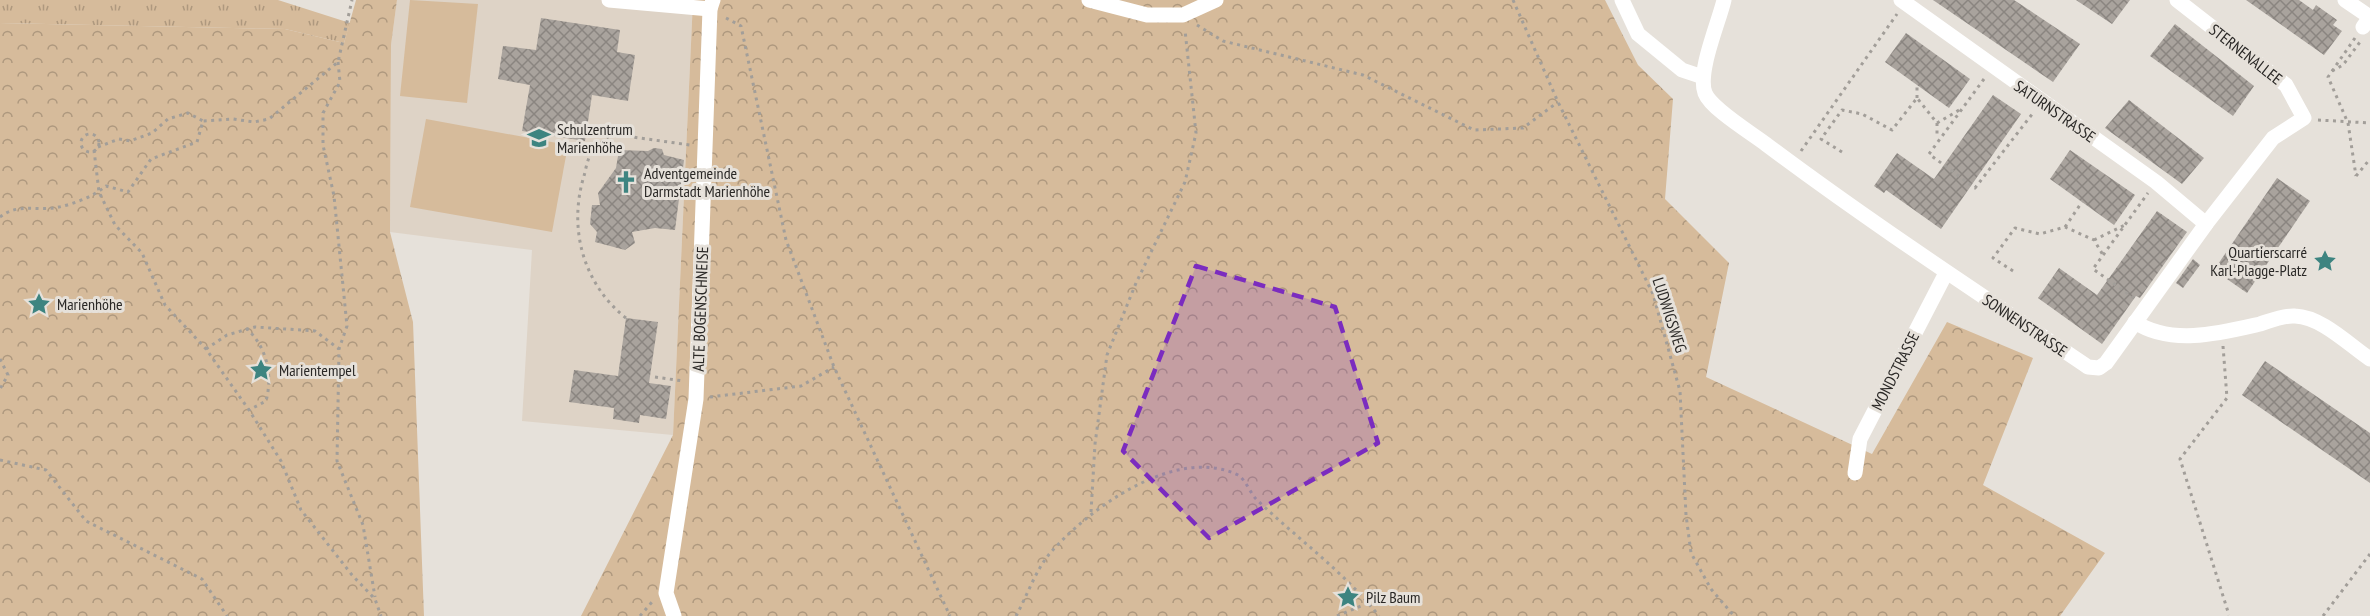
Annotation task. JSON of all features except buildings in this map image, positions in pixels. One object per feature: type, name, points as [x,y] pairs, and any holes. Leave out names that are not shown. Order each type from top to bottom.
[{"type":"street","points":[[609,0],[712,5]]},
{"type":"street","points":[[1089,0],[1148,15],[1184,15],[1216,0]]},
{"type":"street","points":[[1622,0],[1638,34],[1682,70],[1703,77],[1724,0]]},
{"type":"street","name":"STERNENALLEE","points":[[2177,0],[2286,85],[2304,118]]},
{"type":"street","points":[[2345,0],[2366,22]]},
{"type":"street","name":"SATURNSTRASSE","points":[[1903,2],[2156,182],[2206,224]]},
{"type":"street","name":"ALTE BOGENSCHNEISE","points":[[674,616],[666,593],[696,399],[712,5]]},
{"type":"street","name":"SONNENSTRASSE","points":[[1703,77],[1705,94],[1721,110],[1946,273],[2088,368],[2099,368],[2106,363],[2206,224],[2273,138],[2304,118]]},
{"type":"street","name":"MONDSTRASSE","points":[[1855,473],[1860,440],[1946,273]]},
{"type":"street","points":[[2135,322],[2149,331],[2180,335],[2222,333],[2294,315],[2310,319],[2370,359]]},
{"type":"path","points":[[352,0],[338,62],[340,82],[322,113],[323,145],[333,196],[347,326],[339,349],[337,461],[363,525],[375,599],[381,616]]},
{"type":"path","name":"LUDWIGSWEG","points":[[1513,0],[1558,102],[1653,294],[1680,391],[1686,515],[1691,553],[1711,589],[1734,616]]},
{"type":"path","points":[[1792,163],[1903,2]]},
{"type":"path","points":[[712,5],[741,26],[786,240],[834,367],[950,616]]},
{"type":"path","points":[[1184,15],[1223,41],[1363,75],[1474,130],[1523,128],[1558,102]]},
{"type":"path","points":[[1091,512],[1095,444],[1107,355],[1136,283],[1185,182],[1196,133],[1184,15]]},
{"type":"path","points":[[2366,22],[2328,76],[2348,123],[2356,176],[2370,159]]},
{"type":"path","points":[[338,62],[269,119],[254,122],[233,119],[203,121],[188,113],[168,119],[153,133],[130,141],[119,140],[96,148],[89,152],[81,147],[83,137],[92,135],[96,137],[96,148],[99,192],[115,225],[142,253],[165,305],[206,349],[249,410],[281,461],[301,510],[352,575],[375,599]]},
{"type":"path","points":[[1984,79],[1964,108],[1937,139],[1929,154],[1976,188],[2041,102]]},
{"type":"path","points":[[1842,152],[1821,139],[1842,110],[1863,114],[1892,130],[1917,98],[1917,85]]},
{"type":"path","points":[[1917,98],[1937,123],[1937,139]]},
{"type":"path","points":[[1937,123],[1964,108]]},
{"type":"path","points":[[2304,118],[2370,123]]},
{"type":"path","points":[[0,218],[6,212],[24,207],[57,208],[99,192],[106,186],[128,192],[151,159],[197,142],[203,121]]},
{"type":"path","points":[[626,318],[606,302],[589,271],[580,243],[577,198],[591,154],[612,134],[706,147]]},
{"type":"path","points":[[2146,307],[2093,269],[2156,182]]},
{"type":"path","points":[[2065,227],[2082,202]]},
{"type":"path","points":[[2094,240],[2125,225]]},
{"type":"path","points":[[2013,271],[1993,258],[2015,228],[2040,234],[2065,227],[2094,240],[2103,255]]},
{"type":"path","points":[[206,349],[227,334],[246,328],[315,331],[339,349]]},
{"type":"path","points":[[246,328],[255,335],[268,363],[271,383],[266,401],[249,410]]},
{"type":"path","points":[[2222,333],[2227,398],[2180,459],[2228,615],[2235,616]]},
{"type":"path","points":[[0,359],[8,375],[0,389]]},
{"type":"path","points":[[696,399],[801,386],[834,367]]},
{"type":"path","points":[[655,377],[697,382]]},
{"type":"path","points":[[0,459],[46,470],[86,520],[202,579],[227,616]]},
{"type":"path","points":[[1016,616],[1050,554],[1091,512],[1146,481],[1184,467],[1218,468],[1240,476],[1254,497],[1342,573],[1379,616]]},
{"type":"path","points":[[2323,616],[2370,554]]},
{"type":"path","points":[[1337,616],[1368,603]]},
{"type":"highlighted area","points":[[1196,266],[1335,307],[1378,443],[1209,538],[1123,451]]},
{"type":"shaded area","name":"Schulzentrum Marienhöhe","points":[[397,0],[693,0],[673,435],[522,421],[532,250],[390,232],[391,45]]},
{"type":"green space","points":[[0,0],[278,0],[350,23],[344,43],[285,29],[0,23]]},
{"type":"green space","points":[[356,0],[397,0],[391,45],[390,232],[413,322],[424,616],[0,616],[0,23],[285,29],[344,43]]},
{"type":"green space","points":[[410,0],[478,4],[467,103],[400,96]]},
{"type":"green space","points":[[693,0],[1605,0],[1638,65],[1673,99],[1665,199],[1729,263],[1706,377],[1872,454],[1947,322],[2033,358],[1983,485],[2105,553],[2060,616],[581,616],[673,435]]},
{"type":"green space","points":[[426,119],[568,145],[552,232],[410,207]]},
{"type":"place","name":"Schulzentrum Marienhöhe","points":[[539,138]]},
{"type":"place","name":"Adventgemeinde Darmstadt Marienhöhe","points":[[626,182]]},
{"type":"place","name":"Quartierscarré Karl-Plagge-Platz","points":[[2325,261]]},
{"type":"place","name":"Marienhöhe","points":[[39,304]]},
{"type":"place","name":"Marientempel","points":[[261,370]]},
{"type":"place","name":"Pilz Baum","points":[[1348,597]]}]
